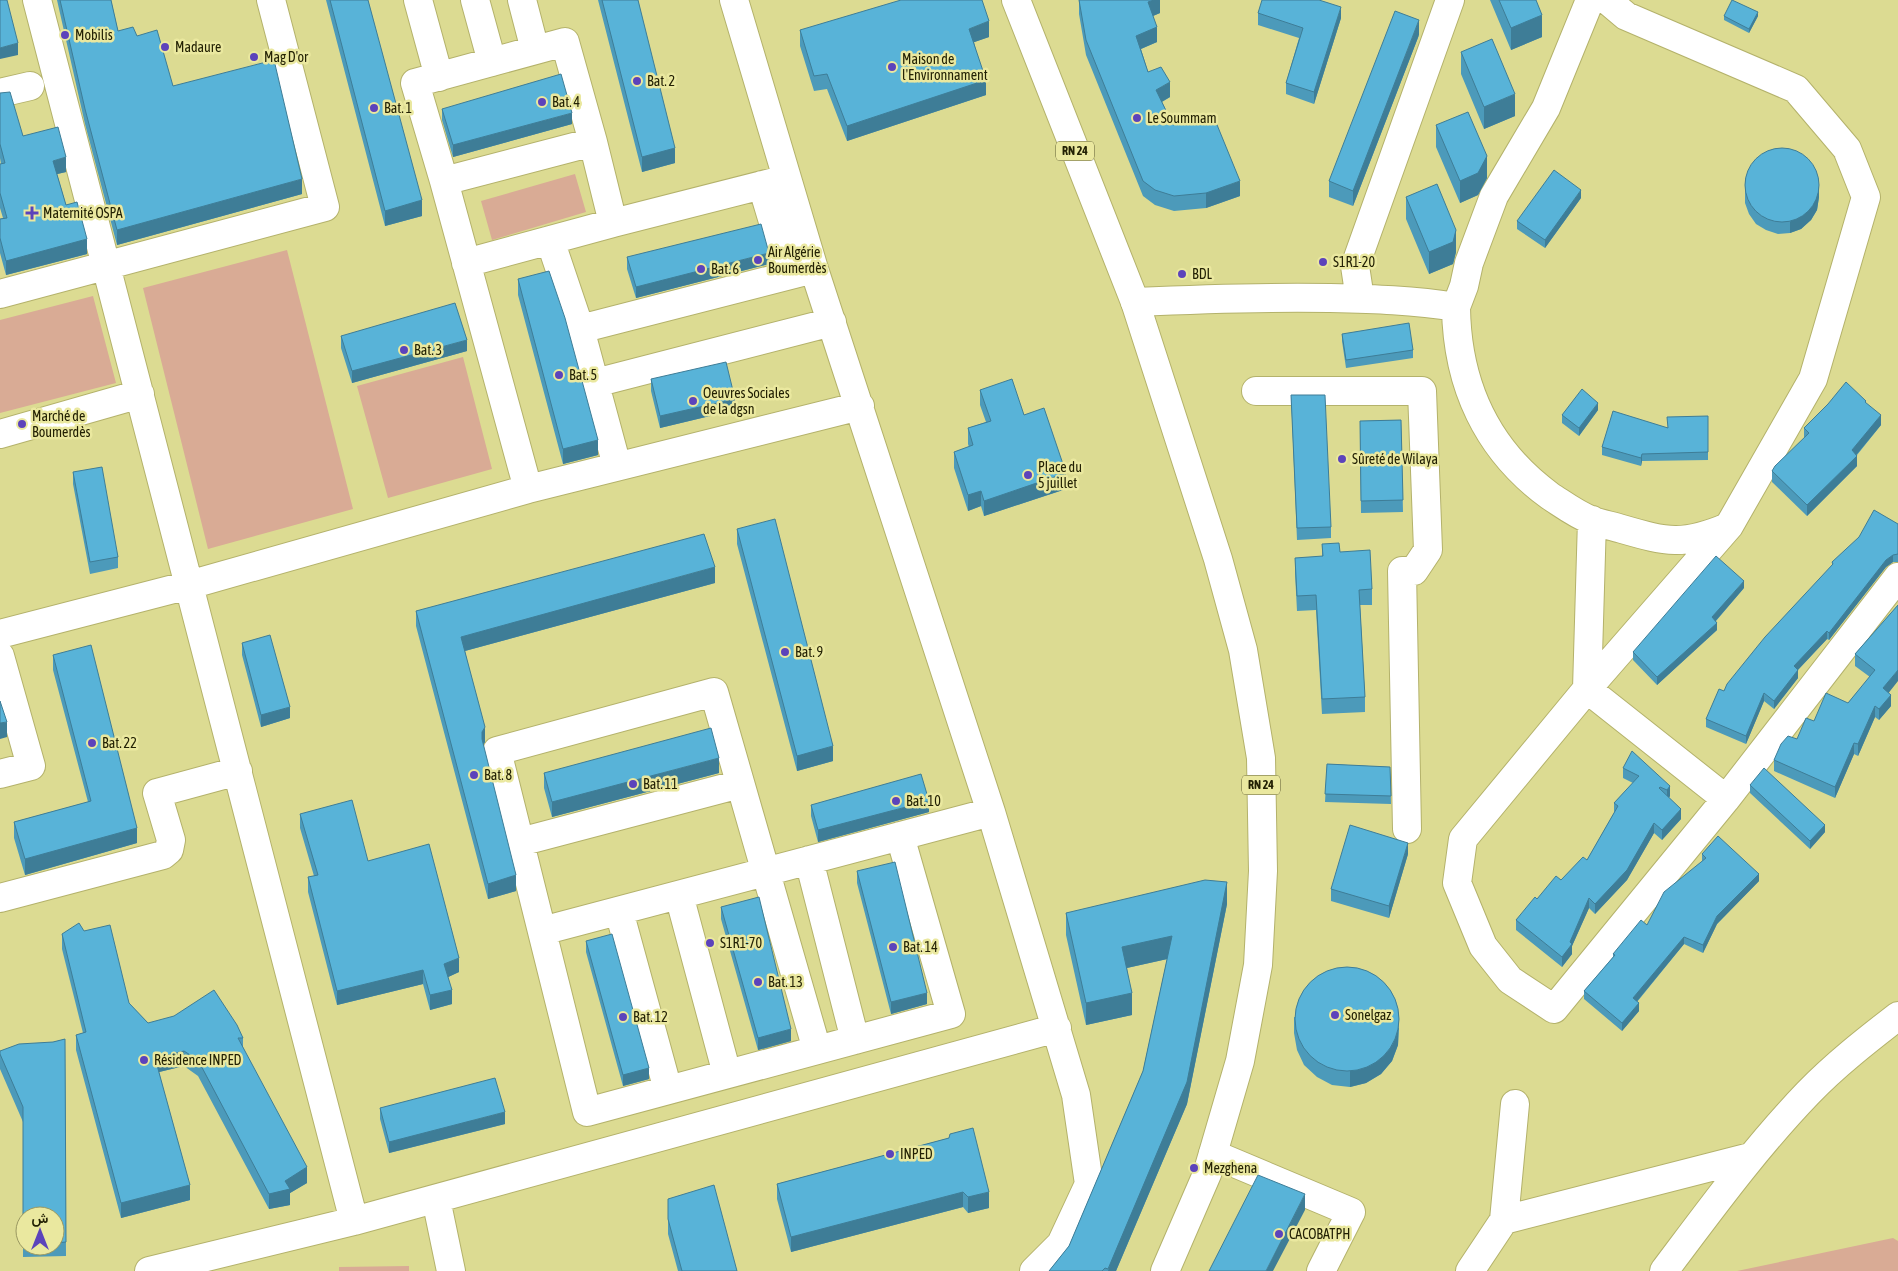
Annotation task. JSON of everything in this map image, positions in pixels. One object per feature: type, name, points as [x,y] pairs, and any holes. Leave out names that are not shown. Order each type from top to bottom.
[{"type":"street","points":[[37,0],[354,1221]]},
{"type":"street","points":[[0,294],[326,206],[271,0]]},
{"type":"street","points":[[418,0],[439,77]]},
{"type":"street","points":[[475,0],[492,62]]},
{"type":"street","points":[[522,0],[535,50]]},
{"type":"street","points":[[734,0],[774,182],[802,272],[832,322],[860,406],[990,812],[1076,1095],[1089,1184],[1061,1244],[1034,1271]]},
{"type":"street","name":"RN 24","points":[[1016,0],[1134,302],[1218,559],[1241,640],[1261,758],[1263,871],[1258,965],[1240,1061],[1207,1174],[1165,1271]]},
{"type":"street","points":[[1360,299],[1355,266],[1450,0]]},
{"type":"street","points":[[1590,0],[1546,108],[1494,196],[1469,263],[1464,286],[1456,307],[1456,334],[1471,395],[1487,428],[1508,458],[1539,487],[1568,509],[1592,520],[1649,537],[1678,541],[1704,537],[1729,526]]},
{"type":"street","points":[[1607,0],[1626,16],[1796,89],[1846,149],[1866,197],[1813,379],[1729,526],[1587,689],[1463,839],[1457,883],[1483,946],[1510,980],[1554,1008],[1726,799],[1898,578]]},
{"type":"street","points":[[528,489],[444,181],[415,83],[565,42],[613,223]]},
{"type":"street","points":[[0,93],[30,86]]},
{"type":"street","points":[[444,181],[593,142]]},
{"type":"street","points":[[466,263],[774,182]]},
{"type":"street","points":[[550,240],[580,329],[617,466]]},
{"type":"street","points":[[580,329],[802,272]]},
{"type":"street","points":[[1134,302],[1253,297],[1425,302],[1456,307]]},
{"type":"street","points":[[595,383],[832,322]]},
{"type":"street","points":[[1256,391],[1422,391],[1428,550],[1414,571],[1402,571],[1407,829]]},
{"type":"street","points":[[0,434],[140,394]]},
{"type":"street","points":[[0,634],[189,585],[528,489],[860,406]]},
{"type":"street","points":[[1587,689],[1592,520]]},
{"type":"street","points":[[0,656],[31,766],[0,774]]},
{"type":"street","points":[[1587,689],[1726,799]]},
{"type":"street","points":[[817,1050],[714,692],[497,752],[587,1112],[951,1014],[900,836]]},
{"type":"street","points":[[0,898],[164,855],[169,850],[171,840],[157,793],[238,770]]},
{"type":"street","points":[[520,842],[740,784]]},
{"type":"street","points":[[542,931],[990,812]]},
{"type":"street","points":[[808,860],[854,1040]]},
{"type":"street","points":[[679,895],[727,1074]]},
{"type":"street","points":[[619,911],[668,1090]]},
{"type":"street","points":[[1664,1271],[1750,1157],[1809,1092],[1865,1042],[1898,1016]]},
{"type":"street","points":[[149,1271],[354,1221],[1057,1028]]},
{"type":"street","points":[[1470,1271],[1504,1220],[1515,1104]]},
{"type":"street","points":[[1213,1154],[1351,1212],[1321,1271]]},
{"type":"street","points":[[1504,1220],[1750,1157]]},
{"type":"street","points":[[436,1199],[451,1271]]},
{"type":"shaded area","points":[[575,174],[586,212],[492,240],[481,201]]},
{"type":"shaded area","points":[[287,250],[353,509],[208,549],[143,288]]},
{"type":"shaded area","points":[[93,296],[116,383],[0,413],[0,320]]},
{"type":"shaded area","points":[[463,357],[492,469],[388,498],[357,386]]},
{"type":"shaded area","points":[[1893,1238],[1898,1241],[1898,1271],[1737,1271]]},
{"type":"shaded area","points":[[409,1266],[409,1271],[339,1271],[339,1267]]},
{"type":"building","points":[[0,0],[7,0],[18,43],[0,48]]},
{"type":"building","points":[[60,0],[111,0],[118,31],[133,27],[137,36],[157,30],[173,86],[274,60],[302,179],[117,230],[85,109]]},
{"type":"building","name":"Bat. 1","points":[[330,0],[368,0],[422,200],[385,211]]},
{"type":"building","name":"Bat. 2","points":[[602,0],[638,0],[675,148],[642,157]]},
{"type":"building","name":"Maison de l'Environnament","points":[[901,0],[982,0],[989,21],[969,29],[986,80],[847,126],[827,74],[814,76],[800,30]]},
{"type":"building","name":"Le Soummam","points":[[1079,0],[1154,0],[1148,2],[1157,27],[1136,36],[1148,72],[1161,67],[1170,82],[1156,90],[1173,125],[1194,118],[1196,122],[1213,115],[1240,181],[1206,193],[1174,196],[1155,190],[1143,181],[1086,40]]},
{"type":"building","points":[[1262,0],[1319,0],[1341,7],[1314,92],[1286,83],[1303,28],[1258,13]]},
{"type":"building","points":[[1499,0],[1536,0],[1542,15],[1511,28]]},
{"type":"building","points":[[1732,0],[1758,12],[1749,29],[1724,16]]},
{"type":"building","points":[[1395,11],[1419,20],[1353,191],[1329,181]]},
{"type":"building","points":[[1492,39],[1515,94],[1484,107],[1461,52]]},
{"type":"building","name":"Bat. 4","points":[[561,74],[572,113],[453,145],[442,109]]},
{"type":"building","name":"Maternité OSPA","points":[[10,92],[23,136],[58,127],[66,157],[53,161],[66,205],[77,202],[87,239],[6,261],[0,238],[0,219],[7,218],[0,193],[0,164],[5,163],[0,144],[0,93]]},
{"type":"building","points":[[1468,112],[1487,156],[1478,173],[1460,181],[1436,125]]},
{"type":"building","points":[[1782,148],[1796,151],[1808,159],[1816,171],[1819,185],[1816,199],[1808,211],[1796,219],[1782,222],[1768,219],[1756,211],[1748,199],[1745,185],[1748,171],[1756,159],[1768,151]]},
{"type":"building","points":[[1554,170],[1581,190],[1545,240],[1517,221]]},
{"type":"building","points":[[1437,184],[1456,230],[1453,242],[1429,252],[1406,197]]},
{"type":"building","points":[[761,224],[769,253],[636,287],[627,257]]},
{"type":"building","name":"Bat. 5","points":[[549,271],[565,318],[598,440],[563,449],[518,279]]},
{"type":"building","name":"Bat. 3","points":[[455,303],[467,340],[352,371],[341,336]]},
{"type":"building","points":[[1409,323],[1413,350],[1346,360],[1342,334]]},
{"type":"building","name":"Oeuvres Sociales de la dgsn","points":[[726,362],[735,399],[660,416],[651,379]]},
{"type":"building","points":[[1012,379],[1024,415],[1044,408],[1066,473],[984,501],[981,491],[968,495],[954,452],[973,445],[968,428],[991,421],[980,390]]},
{"type":"building","points":[[1846,382],[1865,402],[1881,415],[1852,450],[1857,456],[1807,505],[1772,471],[1809,433],[1804,428],[1828,404]]},
{"type":"building","points":[[1582,389],[1598,403],[1579,428],[1562,415]]},
{"type":"building","points":[[1291,395],[1325,395],[1331,527],[1297,528]]},
{"type":"building","points":[[1613,411],[1668,428],[1667,417],[1708,416],[1708,452],[1642,454],[1641,458],[1602,447]]},
{"type":"building","points":[[1401,420],[1403,500],[1361,501],[1360,421]]},
{"type":"building","points":[[102,467],[118,557],[90,562],[73,472]]},
{"type":"building","points":[[1874,510],[1898,524],[1898,554],[1886,560],[1829,633],[1827,631],[1794,666],[1798,670],[1774,701],[1764,693],[1746,736],[1706,719],[1719,689],[1724,691],[1727,684],[1765,637],[1833,564],[1832,562],[1859,537]]},
{"type":"building","name":"Bat. 9","points":[[775,519],[833,746],[797,756],[737,529]]},
{"type":"building","name":"Bat. 8","points":[[704,534],[715,567],[461,637],[485,727],[482,732],[482,739],[516,875],[488,884],[416,611]]},
{"type":"building","points":[[1339,543],[1340,552],[1370,550],[1372,589],[1359,590],[1365,697],[1322,699],[1316,595],[1297,596],[1295,558],[1323,556],[1322,544]]},
{"type":"building","points":[[1716,556],[1744,581],[1712,617],[1717,623],[1657,677],[1633,652]]},
{"type":"building","points":[[1898,605],[1898,670],[1883,688],[1891,695],[1879,709],[1875,706],[1858,744],[1854,743],[1835,787],[1774,760],[1781,744],[1788,736],[1797,739],[1806,718],[1814,721],[1826,693],[1848,703],[1875,670],[1855,654]]},
{"type":"building","points":[[270,635],[290,707],[261,715],[242,643]]},
{"type":"building","name":"Bat. 22","points":[[91,645],[137,828],[25,859],[14,822],[91,801],[53,655]]},
{"type":"building","points":[[0,701],[7,722],[0,723]]},
{"type":"building","points":[[711,728],[719,758],[552,802],[544,773]]},
{"type":"building","points":[[1632,751],[1670,786],[1667,790],[1659,788],[1681,809],[1662,830],[1654,823],[1627,870],[1595,904],[1589,898],[1570,942],[1572,944],[1562,957],[1516,920],[1556,876],[1561,880],[1583,857],[1587,860],[1618,806],[1614,803],[1639,776],[1623,768]]},
{"type":"building","points":[[1327,764],[1390,767],[1391,796],[1325,794]]},
{"type":"building","points":[[1764,768],[1825,825],[1810,841],[1750,785]]},
{"type":"building","points":[[921,774],[929,801],[818,830],[811,805]]},
{"type":"building","points":[[352,800],[368,861],[429,844],[459,958],[444,964],[452,990],[430,995],[423,970],[337,991],[308,877],[318,875],[300,814]]},
{"type":"building","points":[[1350,825],[1408,843],[1389,906],[1331,889]]},
{"type":"building","points":[[1718,836],[1759,874],[1717,916],[1703,945],[1684,937],[1633,998],[1639,1003],[1622,1023],[1584,991],[1615,955],[1613,954],[1641,920],[1647,925],[1664,892],[1706,858],[1702,854]]},
{"type":"building","name":"Bat. 14","points":[[895,862],[927,993],[891,1002],[857,871]]},
{"type":"building","points":[[1205,880],[1227,882],[1187,1082],[1108,1269],[1105,1268],[1102,1271],[1049,1271],[1069,1246],[1143,1071],[1172,936],[1122,947],[1132,993],[1086,1003],[1066,913]]},
{"type":"building","name":"Bat. 13","points":[[759,897],[791,1029],[758,1038],[721,907]]},
{"type":"building","points":[[79,923],[84,931],[110,925],[129,1003],[148,1023],[174,1016],[214,990],[237,1025],[243,1038],[238,1038],[307,1167],[285,1181],[290,1189],[269,1194],[198,1060],[184,1051],[155,1058],[190,1185],[121,1203],[76,1035],[86,1032],[62,934]]},
{"type":"building","name":"Bat. 12","points":[[612,934],[649,1068],[623,1075],[586,941]]},
{"type":"building","points":[[1347,967],[1367,971],[1384,982],[1395,999],[1399,1019],[1395,1039],[1384,1056],[1367,1067],[1347,1071],[1327,1067],[1310,1056],[1299,1039],[1295,1019],[1299,999],[1310,982],[1327,971]]},
{"type":"building","points":[[65,1039],[66,1242],[65,1242],[65,1206],[23,1206],[23,1107],[0,1054],[0,1051],[19,1044],[53,1042]]},
{"type":"building","points":[[495,1078],[505,1112],[389,1142],[380,1108]]},
{"type":"building","points":[[973,1128],[989,1192],[968,1197],[963,1192],[791,1237],[777,1184],[949,1138],[950,1134]]},
{"type":"building","points":[[1258,1175],[1305,1194],[1266,1271],[1209,1271]]},
{"type":"building","points":[[714,1185],[737,1271],[682,1271],[668,1219],[668,1199]]},
{"type":"place","name":"Mobilis","points":[[65,35]]},
{"type":"place","name":"Madaure","points":[[165,47]]},
{"type":"place","name":"Mag D'or","points":[[254,57]]},
{"type":"place","name":"Maison de l'Environnament","points":[[892,67]]},
{"type":"place","name":"Bat. 2","points":[[637,81]]},
{"type":"place","name":"Bat. 4","points":[[542,102]]},
{"type":"place","name":"Bat. 1","points":[[374,108]]},
{"type":"place","name":"Le Soummam","points":[[1137,118]]},
{"type":"place","name":"Maternité OSPA","points":[[32,213]]},
{"type":"place","name":"Air Algérie Boumerdès","points":[[758,260]]},
{"type":"place","name":"S1R1-20","points":[[1323,262]]},
{"type":"place","name":"Bat. 6","points":[[701,269]]},
{"type":"place","name":"BDL","points":[[1182,274]]},
{"type":"place","name":"Bat. 3","points":[[404,350]]},
{"type":"place","name":"Bat. 5","points":[[559,375]]},
{"type":"place","name":"Oeuvres Sociales de la dgsn","points":[[693,401]]},
{"type":"place","name":"Marché de Boumerdès","points":[[22,424]]},
{"type":"place","name":"Sûreté de Wilaya","points":[[1342,459]]},
{"type":"place","name":"Place du 5 juillet","points":[[1028,475]]},
{"type":"place","name":"Bat. 9","points":[[785,652]]},
{"type":"place","name":"Bat. 22","points":[[92,743]]},
{"type":"place","name":"Bat. 8","points":[[474,775]]},
{"type":"place","name":"Bat. 11","points":[[633,784]]},
{"type":"place","name":"Bat. 10","points":[[896,801]]},
{"type":"place","name":"S1R1-70","points":[[710,943]]},
{"type":"place","name":"Bat. 14","points":[[893,947]]},
{"type":"place","name":"Bat. 13","points":[[758,982]]},
{"type":"place","name":"Sonelgaz","points":[[1335,1015]]},
{"type":"place","name":"Bat. 12","points":[[623,1017]]},
{"type":"place","name":"Résidence INPED","points":[[144,1060]]},
{"type":"place","name":"INPED","points":[[890,1154]]},
{"type":"place","name":"Mezghena","points":[[1194,1168]]},
{"type":"place","name":"CACOBATPH","points":[[1279,1234]]}]
